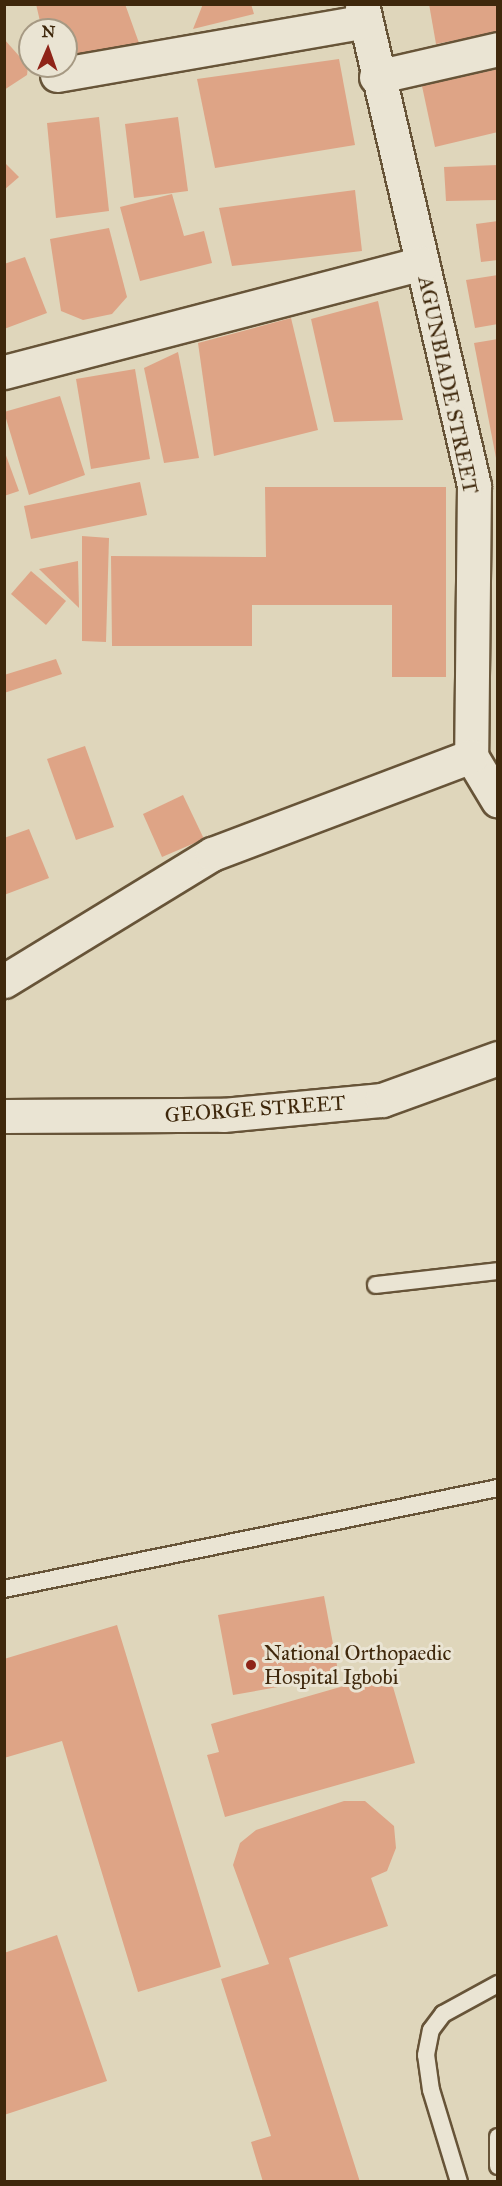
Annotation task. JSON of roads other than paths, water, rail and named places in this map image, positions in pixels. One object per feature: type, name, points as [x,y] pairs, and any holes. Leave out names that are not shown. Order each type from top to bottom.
[{"type":"street","points":[[78,71],[364,13]]},
{"type":"street","name":"AGUNBIADE STREET","points":[[364,13],[376,77],[422,262],[486,484],[471,756]]},
{"type":"street","points":[[376,77],[498,49]]},
{"type":"street","points":[[4,372],[422,262]]},
{"type":"street","points":[[4,981],[212,854],[471,756],[498,801]]},
{"type":"street","name":"GEORGE STREET","points":[[4,1116],[223,1115],[382,1100],[498,1058]]},
{"type":"lane","points":[[376,1285],[498,1271]]},
{"type":"lane","points":[[4,1589],[498,1488]]},
{"type":"lane","points":[[459,2181],[431,2090],[428,2047],[443,2014],[498,1984]]},
{"type":"lane","points":[[498,2137],[498,2166]]},
{"type":"place","name":"National Orthopaedic Hospital Igbobi","points":[[251,1665]]}]
